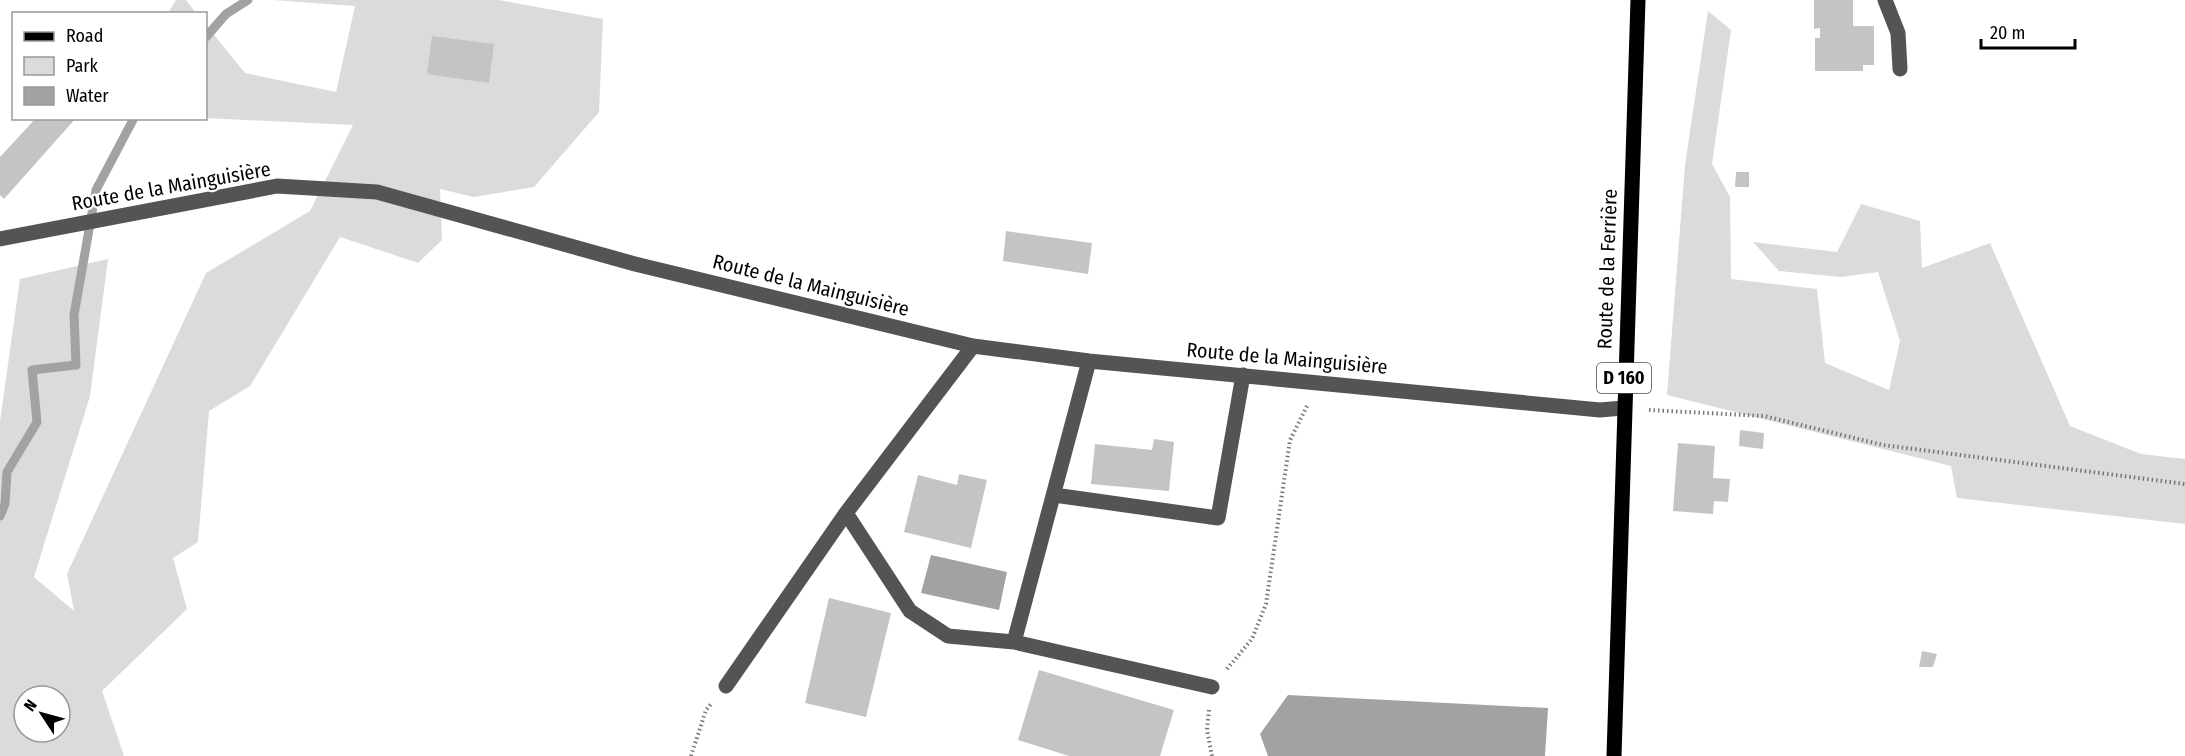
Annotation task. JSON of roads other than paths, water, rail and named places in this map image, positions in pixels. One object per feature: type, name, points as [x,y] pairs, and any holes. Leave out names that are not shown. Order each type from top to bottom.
[{"type":"main road","name":"Route de la Ferrière","points":[[1614,756],[1623,408],[1638,0]]},
{"type":"street","points":[[1885,0],[1898,33],[1900,69]]},
{"type":"street","name":"Route de la Mainguisière","points":[[0,239],[277,186],[377,192],[635,264],[973,346],[1089,361],[1319,381],[1600,410],[1623,408]]},
{"type":"street","points":[[726,686],[846,513],[973,346]]},
{"type":"street","points":[[1014,642],[1089,361]]},
{"type":"street","points":[[1054,495],[1218,518],[1244,375]]},
{"type":"street","points":[[846,513],[910,612],[948,636],[1014,642],[1212,687]]},
{"type":"water","points":[[931,555],[1007,572],[999,610],[921,593]]},
{"type":"water","points":[[1288,695],[1548,708],[1545,756],[1268,756],[1260,734]]},
{"type":"waterway","points":[[207,36],[226,14],[248,0]]},
{"type":"waterway","points":[[0,516],[5,504],[7,472],[37,422],[32,370],[76,365],[74,315],[96,190],[133,120]]}]
